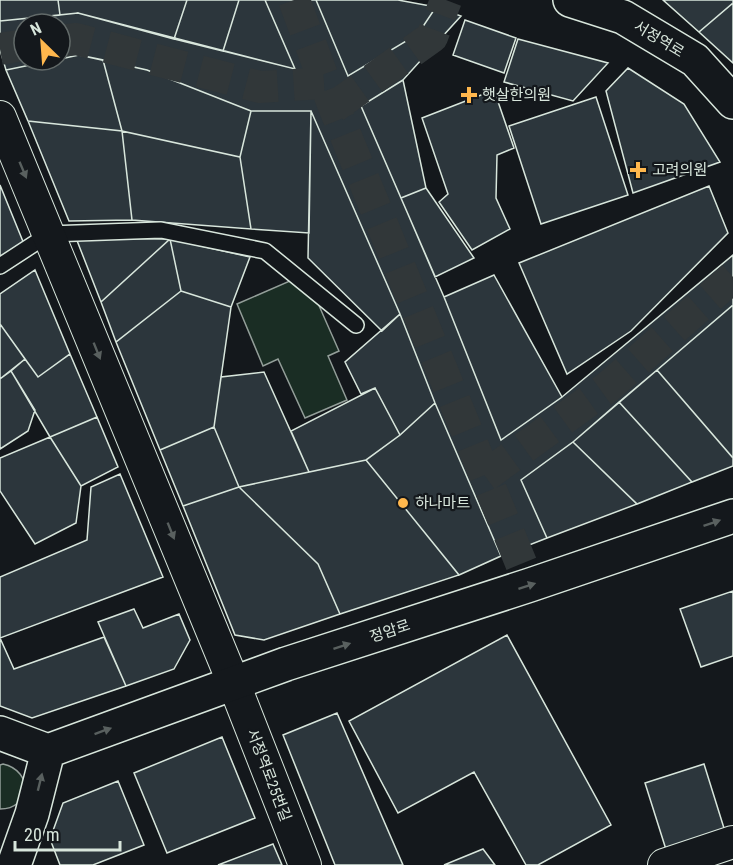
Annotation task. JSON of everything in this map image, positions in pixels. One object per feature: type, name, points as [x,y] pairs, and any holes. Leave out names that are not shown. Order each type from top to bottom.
[{"type":"street","name":"서정역로","points":[[570,0],[623,17],[694,60],[733,102]]},
{"type":"street","name":"서정역로25번길","points":[[0,117],[234,684],[305,865]]},
{"type":"street","name":"정암로","points":[[48,751],[286,664],[733,516]]},
{"type":"street","points":[[0,733],[48,751],[32,814],[14,865]]},
{"type":"street","points":[[0,824],[8,824],[32,814]]},
{"type":"street","points":[[664,865],[733,844]]},
{"type":"lane","points":[[0,267],[49,234],[161,230],[265,251],[356,325]]},
{"type":"green space","points":[[292,280],[313,292],[339,351],[328,356],[347,400],[305,418],[278,359],[263,366],[237,304]]},
{"type":"green space","points":[[3,764],[20,774],[25,789],[18,803],[0,809],[0,765]]},
{"type":"building","points":[[0,0],[58,0],[60,12],[12,12],[12,20],[0,21]]},
{"type":"building","points":[[58,0],[187,0],[174,39],[78,13],[60,12]]},
{"type":"building","points":[[187,0],[239,0],[223,51],[174,39]]},
{"type":"building","points":[[239,0],[265,0],[295,69],[223,51]]},
{"type":"building","points":[[265,0],[316,0],[348,76],[418,34],[436,7],[461,16],[403,80],[361,106],[444,297],[501,440],[562,397],[733,255],[733,305],[573,442],[521,480],[547,538],[501,556],[435,403],[400,314],[311,111],[251,111],[147,70],[79,55],[72,56],[72,14],[78,13],[295,69]]},
{"type":"building","points":[[316,0],[398,0],[436,7],[418,34],[348,76]]},
{"type":"building","points":[[663,0],[733,0],[733,3],[699,32]]},
{"type":"building","points":[[733,3],[733,63],[699,32]]},
{"type":"building","points":[[12,20],[12,69],[6,70],[0,50],[0,21]]},
{"type":"building","points":[[465,20],[516,38],[504,73],[453,55]]},
{"type":"building","points":[[518,39],[608,63],[573,101],[504,82]]},
{"type":"building","points":[[79,55],[103,60],[122,131],[28,121],[6,70],[12,69],[12,72],[72,72],[72,56]]},
{"type":"building","points":[[103,60],[147,70],[251,111],[240,157],[122,131]]},
{"type":"building","points":[[628,68],[684,104],[720,162],[633,193],[606,91]]},
{"type":"building","points":[[403,80],[426,188],[401,198],[361,106]]},
{"type":"building","points":[[494,90],[514,148],[497,155],[496,198],[510,229],[472,250],[439,202],[448,194],[422,118]]},
{"type":"building","points":[[596,97],[628,195],[541,224],[509,126]]},
{"type":"building","points":[[251,111],[311,111],[309,233],[251,229],[240,157]]},
{"type":"building","points":[[311,111],[400,314],[382,331],[308,258]]},
{"type":"building","points":[[28,121],[122,131],[132,220],[69,221]]},
{"type":"building","points":[[122,131],[240,157],[251,229],[132,220]]},
{"type":"building","points":[[0,185],[24,244],[0,261]]},
{"type":"building","points":[[709,186],[728,233],[631,331],[567,374],[519,263]]},
{"type":"building","points":[[426,188],[474,258],[435,277],[401,198]]},
{"type":"building","points":[[76,238],[170,239],[101,302]]},
{"type":"building","points":[[170,239],[181,291],[116,342],[101,302]]},
{"type":"building","points":[[170,239],[250,257],[231,307],[181,291]]},
{"type":"building","points":[[35,270],[70,354],[38,377],[0,324],[0,294]]},
{"type":"building","points":[[494,275],[562,397],[501,440],[444,297]]},
{"type":"building","points":[[181,291],[231,307],[214,427],[160,450],[116,342]]},
{"type":"building","points":[[733,305],[733,458],[657,370]]},
{"type":"building","points":[[400,314],[435,403],[400,435],[375,388],[361,394],[345,362]]},
{"type":"building","points":[[0,324],[25,359],[0,379]]},
{"type":"building","points":[[70,354],[97,417],[50,437],[11,371],[25,359],[38,377]]},
{"type":"building","points":[[657,370],[733,458],[733,466],[692,482],[619,402]]},
{"type":"building","points":[[11,371],[35,410],[28,431],[0,449],[0,379]]},
{"type":"building","points":[[264,372],[309,472],[239,487],[214,427],[221,377]]},
{"type":"building","points":[[375,388],[400,435],[366,460],[309,472],[291,431]]},
{"type":"building","points":[[619,402],[692,482],[637,504],[573,442]]},
{"type":"building","points":[[435,403],[501,556],[459,575],[366,460],[400,435]]},
{"type":"building","points":[[97,417],[118,467],[81,486],[50,437]]},
{"type":"building","points":[[214,427],[239,487],[183,506],[160,450]]},
{"type":"building","points":[[50,437],[81,486],[76,523],[35,544],[0,491],[0,458]]},
{"type":"building","points":[[573,442],[637,504],[547,538],[521,480]]},
{"type":"building","points":[[366,460],[459,575],[340,614],[318,564],[239,487]]},
{"type":"building","points":[[120,474],[163,577],[0,638],[0,577],[87,540],[91,487]]},
{"type":"building","points":[[239,487],[318,564],[340,614],[264,640],[235,635],[183,506]]},
{"type":"building","points":[[733,591],[733,656],[701,667],[680,609]]},
{"type":"building","points":[[134,609],[143,628],[179,614],[190,640],[174,669],[126,686],[98,622]]},
{"type":"building","points":[[507,635],[611,825],[538,865],[526,865],[474,772],[398,813],[349,721]]},
{"type":"building","points":[[104,637],[126,686],[32,718],[0,706],[0,638],[14,669]]},
{"type":"building","points":[[337,713],[403,865],[335,865],[283,735]]},
{"type":"building","points":[[222,737],[255,818],[167,853],[134,773]]},
{"type":"building","points":[[704,764],[728,841],[669,859],[645,783]]},
{"type":"building","points":[[118,781],[144,845],[93,865],[60,865],[50,839],[63,803]]},
{"type":"building","points":[[273,844],[282,865],[218,865]]},
{"type":"building","points":[[483,849],[495,865],[444,865]]},
{"type":"tunnel","points":[[294,0],[334,107],[530,585]]},
{"type":"tunnel","points":[[334,107],[432,37],[446,0]]},
{"type":"tunnel","points":[[72,40],[260,87],[324,83]]},
{"type":"tunnel","points":[[0,49],[12,47]]},
{"type":"tunnel","points":[[485,476],[608,387],[733,277]]},
{"type":"place","name":"햇살한의원","points":[[469,95]]},
{"type":"place","name":"고려의원","points":[[638,170]]},
{"type":"place","name":"하나마트","points":[[403,503]]}]
